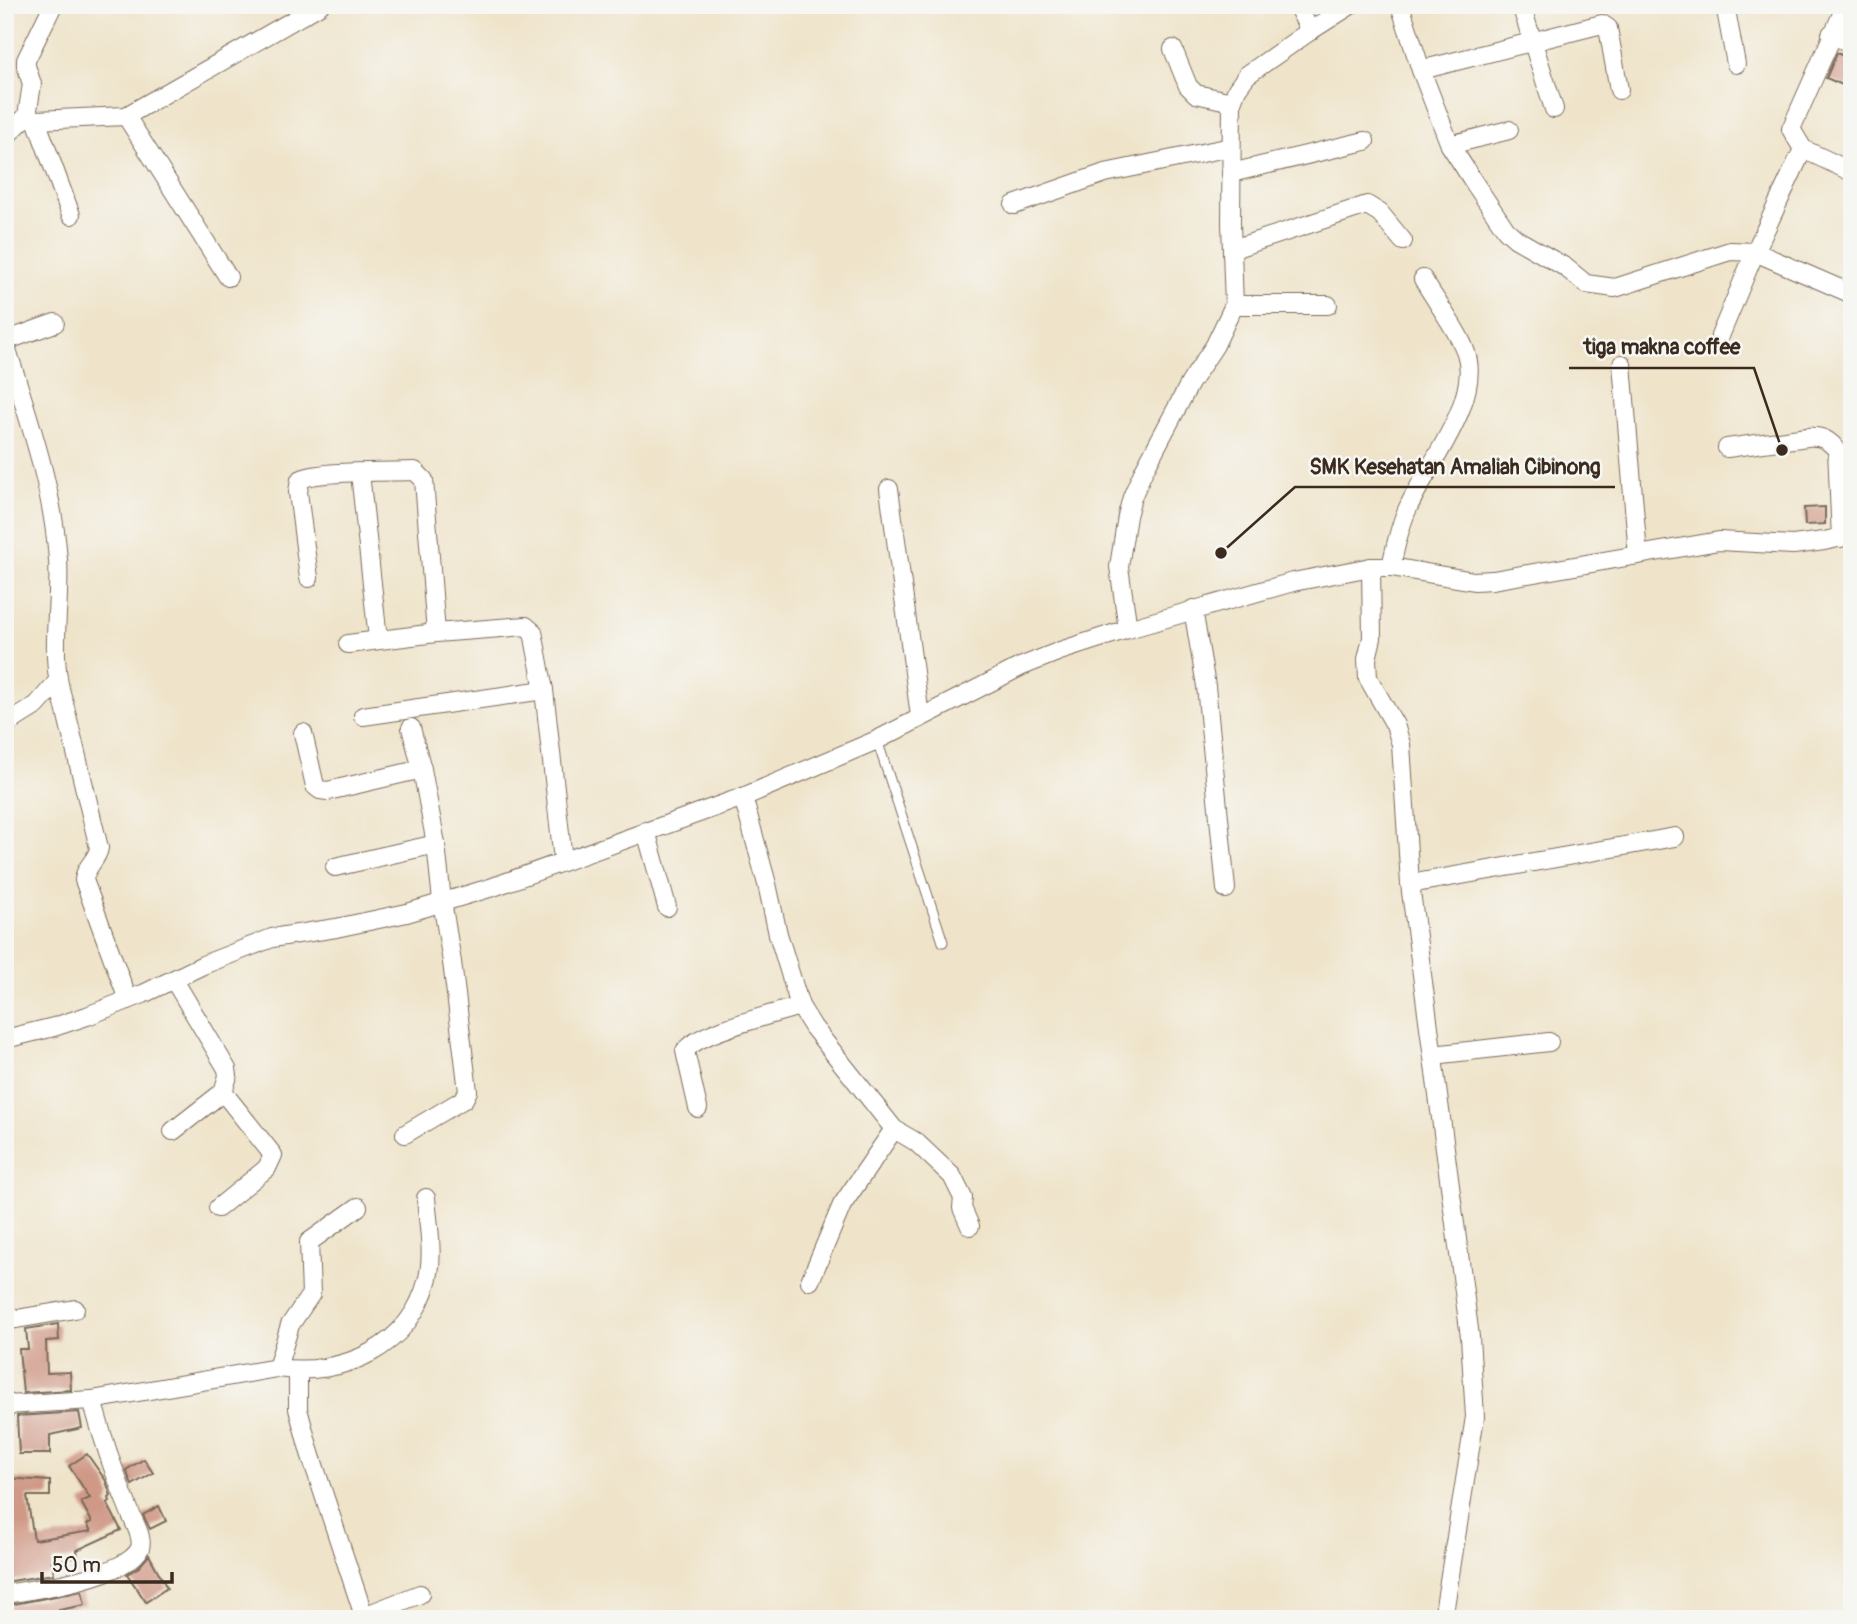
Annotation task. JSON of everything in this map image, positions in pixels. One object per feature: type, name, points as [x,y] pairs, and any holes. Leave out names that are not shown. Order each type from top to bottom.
[{"type":"street","points":[[54,5],[26,60],[26,66],[32,84],[31,118],[71,215]]},
{"type":"street","points":[[5,137],[31,118],[126,116],[320,5]]},
{"type":"street","points":[[1297,5],[1310,31]]},
{"type":"street","points":[[1128,629],[1119,567],[1126,516],[1132,497],[1153,452],[1190,383],[1222,333],[1234,305],[1232,102],[1247,75],[1351,5]]},
{"type":"street","points":[[1400,5],[1450,145],[1506,230],[1516,239],[1565,267],[1586,284],[1615,288],[1730,251],[1755,252],[1852,294]]},
{"type":"street","points":[[1521,5],[1554,109]]},
{"type":"street","points":[[1725,5],[1736,64]]},
{"type":"street","points":[[1846,5],[1792,124],[1793,134],[1803,149],[1852,172]]},
{"type":"street","points":[[1421,70],[1605,25],[1608,28],[1619,90]]},
{"type":"street","points":[[1831,34],[1852,44]]},
{"type":"street","points":[[1173,48],[1188,86],[1196,94],[1232,102]]},
{"type":"street","points":[[126,116],[228,277]]},
{"type":"street","points":[[1450,145],[1509,130]]},
{"type":"street","points":[[1231,173],[1365,141]]},
{"type":"street","points":[[1014,205],[1105,173],[1231,147]]},
{"type":"street","points":[[1720,336],[1803,149]]},
{"type":"street","points":[[1233,249],[1367,205],[1380,212],[1403,241]]},
{"type":"street","points":[[1391,567],[1407,510],[1452,426],[1468,384],[1466,353],[1423,279]]},
{"type":"street","points":[[1234,305],[1328,304]]},
{"type":"street","points":[[55,323],[5,342],[44,470],[52,517],[58,561],[55,649],[57,682],[99,842],[98,855],[86,869],[84,880],[128,1000]]},
{"type":"street","points":[[1622,364],[1638,555]]},
{"type":"street","points":[[5,1039],[54,1027],[128,1000],[212,961],[272,938],[373,921],[493,887],[743,797],[877,740],[1020,667],[1060,651],[1193,609],[1293,582],[1371,568],[1391,567],[1474,581],[1493,580],[1718,541],[1793,545],[1846,536],[1837,450],[1828,440],[1818,436],[1727,448]]},
{"type":"street","points":[[309,578],[298,485],[304,477],[415,471],[423,478],[436,633]]},
{"type":"street","points":[[360,473],[378,639]]},
{"type":"street","points":[[889,489],[920,716]]},
{"type":"street","points":[[1371,568],[1372,638],[1367,659],[1368,678],[1395,725],[1401,744],[1410,884],[1470,1337],[1475,1416],[1443,1619]]},
{"type":"street","points":[[1193,609],[1206,686],[1226,889]]},
{"type":"street","points":[[348,644],[436,633],[528,627],[533,632],[544,690],[563,860]]},
{"type":"street","points":[[5,725],[37,705],[57,682]]},
{"type":"street","points":[[363,716],[544,690]]},
{"type":"street","points":[[405,1134],[458,1103],[468,1094],[436,844],[422,769],[411,728]]},
{"type":"street","points":[[303,733],[315,786],[320,790],[328,791],[422,769]]},
{"type":"street","points":[[743,797],[781,946],[800,1006],[813,1027],[894,1129],[916,1142],[952,1176],[963,1198],[962,1208],[970,1226]]},
{"type":"street","points":[[646,831],[667,907]]},
{"type":"street","points":[[1410,884],[1675,837]]},
{"type":"street","points":[[335,867],[436,844]]},
{"type":"street","points":[[173,1130],[223,1092],[228,1076],[227,1069],[174,979]]},
{"type":"street","points":[[698,1108],[685,1051],[690,1043],[800,1006]]},
{"type":"street","points":[[1433,1055],[1549,1042]]},
{"type":"street","points":[[218,1208],[267,1168],[273,1155],[223,1092]]},
{"type":"street","points":[[810,1282],[842,1205],[894,1129]]},
{"type":"street","points":[[5,1405],[92,1400],[277,1368],[300,1371],[338,1367],[364,1356],[386,1343],[404,1326],[418,1306],[429,1277],[430,1245],[426,1198]]},
{"type":"street","points":[[277,1368],[290,1325],[311,1294],[310,1242],[358,1207]]},
{"type":"street","points":[[5,1321],[75,1309]]},
{"type":"street","points":[[300,1371],[298,1409],[337,1540],[364,1617],[420,1594]]},
{"type":"street","points":[[5,1594],[88,1578],[126,1562],[140,1548],[138,1531],[117,1481],[92,1400]]},
{"type":"lane","points":[[877,740],[943,942]]},
{"type":"building","points":[[1837,53],[1852,60],[1852,89],[1826,78]]},
{"type":"building","points":[[1825,507],[1825,524],[1805,525],[1804,508]]},
{"type":"building","points":[[58,1324],[59,1340],[46,1341],[47,1373],[70,1372],[71,1390],[23,1393],[19,1349],[28,1349],[26,1329]]},
{"type":"building","points":[[79,1412],[82,1428],[50,1435],[50,1454],[19,1454],[17,1416]]},
{"type":"building","points":[[87,1454],[106,1481],[111,1496],[107,1503],[121,1530],[77,1550],[78,1557],[52,1561],[54,1574],[5,1582],[5,1558],[8,1558],[5,1540],[5,1478],[50,1481],[50,1496],[27,1496],[34,1540],[91,1531],[87,1524],[92,1522],[81,1502],[90,1498],[69,1466]]},
{"type":"building","points":[[144,1459],[153,1473],[132,1485],[126,1470]]},
{"type":"building","points":[[159,1506],[166,1521],[150,1529],[143,1515]]},
{"type":"building","points":[[149,1555],[167,1588],[146,1602],[127,1574],[139,1567]]},
{"type":"building","points":[[82,1591],[85,1605],[59,1610],[61,1619],[11,1619],[9,1605]]},
{"type":"place","name":"tiga makna coffee","points":[[1782,450]]},
{"type":"place","name":"SMK Kesehatan Amaliah Cibinong","points":[[1221,553]]}]
